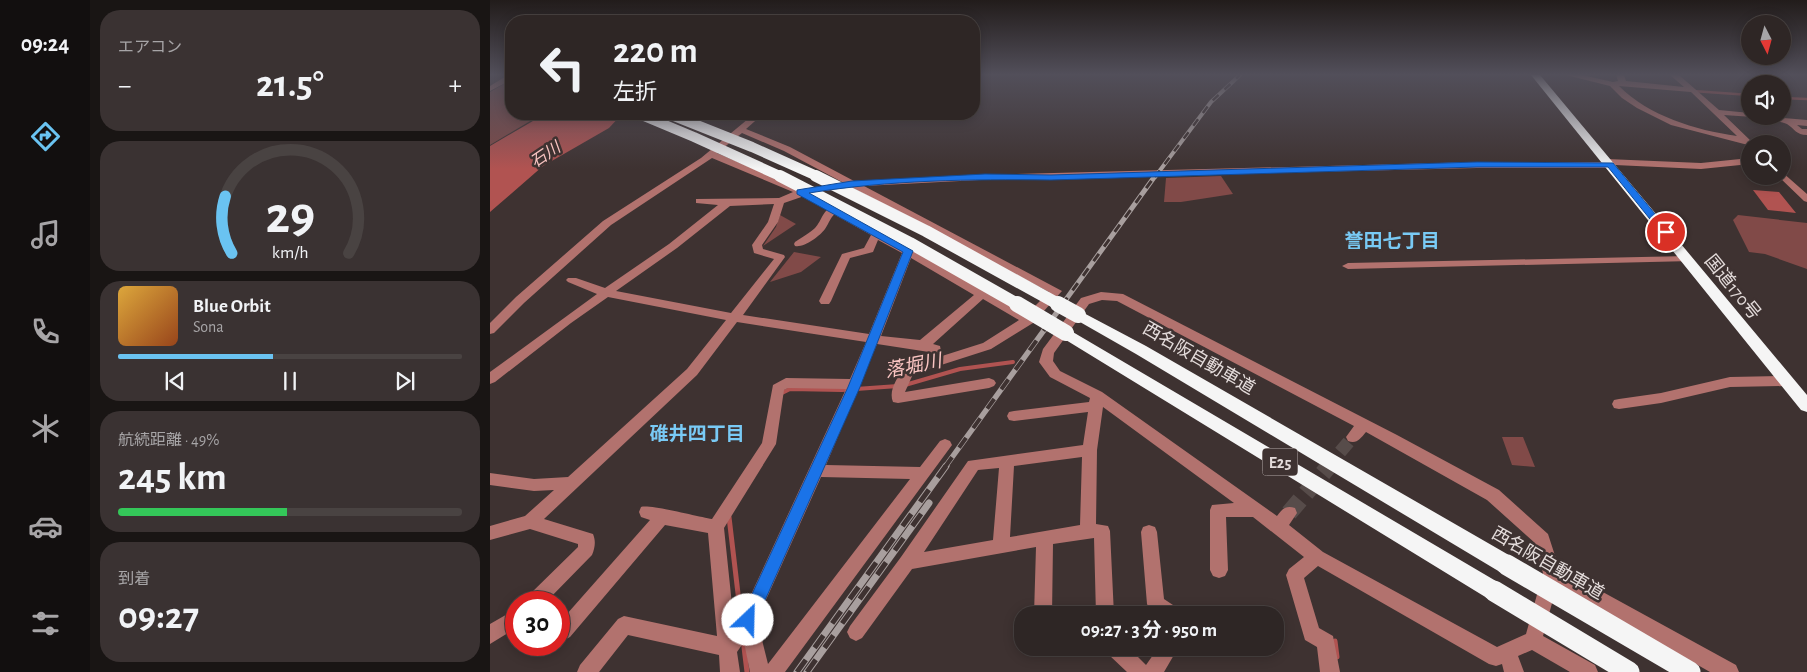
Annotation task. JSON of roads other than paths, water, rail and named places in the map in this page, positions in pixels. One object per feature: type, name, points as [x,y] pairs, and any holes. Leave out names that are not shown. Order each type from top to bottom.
[{"type":"highway","name":"国道170号","points":[[1561,106],[1807,406]]},
{"type":"highway","name":"E25","points":[[653,120],[768,169],[825,196],[1008,298],[1629,672]]},
{"type":"highway","name":"西名阪自動車道","points":[[684,120],[834,184],[919,227],[1141,350],[1690,672]]},
{"type":"street","points":[[1642,106],[1678,124],[1716,136],[1741,141]]},
{"type":"street","points":[[1711,106],[1741,135]]},
{"type":"street","points":[[1717,112],[1741,114]]},
{"type":"street","points":[[490,330],[520,300],[607,224],[634,204],[711,154],[753,120]]},
{"type":"street","points":[[1791,121],[1807,123]]},
{"type":"street","points":[[1791,124],[1800,132],[1807,132]]},
{"type":"street","points":[[742,130],[787,149],[1056,291],[1029,320],[987,346],[908,371],[899,388],[898,398],[989,383]]},
{"type":"street","points":[[711,154],[800,192],[1029,320]]},
{"type":"street","points":[[699,201],[727,203],[780,201],[800,192],[852,183],[985,176],[1051,177],[1609,163],[1701,166],[1741,162]]},
{"type":"street","points":[[1791,184],[1807,199]]},
{"type":"street","points":[[490,533],[530,522],[692,372],[780,257],[758,251],[757,245],[773,222],[780,201]]},
{"type":"street","points":[[490,379],[567,320],[673,246],[727,203]]},
{"type":"street","points":[[799,244],[820,229],[828,213],[834,210]]},
{"type":"street","points":[[824,301],[846,256],[869,250],[873,238],[879,235]]},
{"type":"street","points":[[730,672],[740,632],[854,388],[908,251]]},
{"type":"street","points":[[1348,266],[1688,259]]},
{"type":"street","points":[[572,280],[606,293],[734,318],[922,345],[935,350],[936,361]]},
{"type":"street","points":[[922,345],[983,294]]},
{"type":"street","points":[[1101,296],[1119,298],[1358,431],[1392,439],[1493,495],[1542,539],[1552,573],[1533,640],[1496,657],[1317,557],[1256,510],[1097,401],[1055,374],[1046,362],[1048,352],[1085,301],[1101,296]]},
{"type":"street","points":[[1619,404],[1661,398],[1730,382],[1786,381]]},
{"type":"street","points":[[760,672],[740,632],[716,528],[769,444],[778,388],[786,383],[854,388]]},
{"type":"street","points":[[1014,416],[1097,401]]},
{"type":"street","points":[[1088,531],[1090,450],[1097,401]]},
{"type":"street","points":[[774,672],[945,445]]},
{"type":"street","points":[[856,632],[907,562],[973,465],[1090,450]]},
{"type":"street","points":[[1001,546],[1006,460]]},
{"type":"street","points":[[816,471],[924,473]]},
{"type":"street","points":[[490,479],[534,485],[572,482]]},
{"type":"street","points":[[1219,570],[1218,510],[1256,510]]},
{"type":"street","points":[[1278,526],[1289,513]]},
{"type":"street","points":[[570,623],[655,514],[716,528]]},
{"type":"street","points":[[530,522],[587,539],[586,550],[545,591]]},
{"type":"street","points":[[907,562],[1088,531],[1102,531],[1105,606]]},
{"type":"street","points":[[1149,532],[1156,604],[1159,606]]},
{"type":"street","points":[[1043,606],[1046,538]]},
{"type":"street","points":[[1317,557],[1295,574],[1311,634],[1326,642],[1330,672]]},
{"type":"street","points":[[1552,573],[1729,672]]},
{"type":"street","points":[[587,672],[624,625],[740,632]]},
{"type":"street","points":[[490,636],[505,626]]},
{"type":"street","points":[[1533,640],[1588,672]]},
{"type":"street","points":[[1507,652],[1514,672]]},
{"type":"street","points":[[1124,656],[1140,672]]},
{"type":"street","points":[[1154,672],[1164,656]]},
{"type":"water","name":"石川","points":[[535,120],[616,120],[609,128],[543,166],[490,212],[490,146]]},
{"type":"water","points":[[1753,190],[1779,192],[1796,213],[1768,210]]},
{"type":"waterway","name":"落堀川","points":[[905,385],[960,369],[1013,362]]},
{"type":"waterway","name":"落堀川","points":[[782,393],[790,389],[842,390],[898,386]]},
{"type":"waterway","name":"落堀川","points":[[729,517],[741,619]]},
{"type":"waterway","name":"落堀川","points":[[743,639],[747,672]]},
{"type":"waterway","points":[[1335,641],[1337,657]]},
{"type":"tunnel","points":[[1327,467],[1353,437]]},
{"type":"tunnel","points":[[1289,513],[1329,466]]},
{"type":"railway","points":[[1155,177],[1208,106]]},
{"type":"railway","points":[[1062,305],[1155,176]]},
{"type":"railway","points":[[945,467],[1063,304]]},
{"type":"railway","points":[[797,672],[946,466]]},
{"type":"railway","points":[[807,672],[929,503]]},
{"type":"district","name":"誉田七丁目","points":[[1392,240]]},
{"type":"district","name":"碓井四丁目","points":[[697,433]]}]
